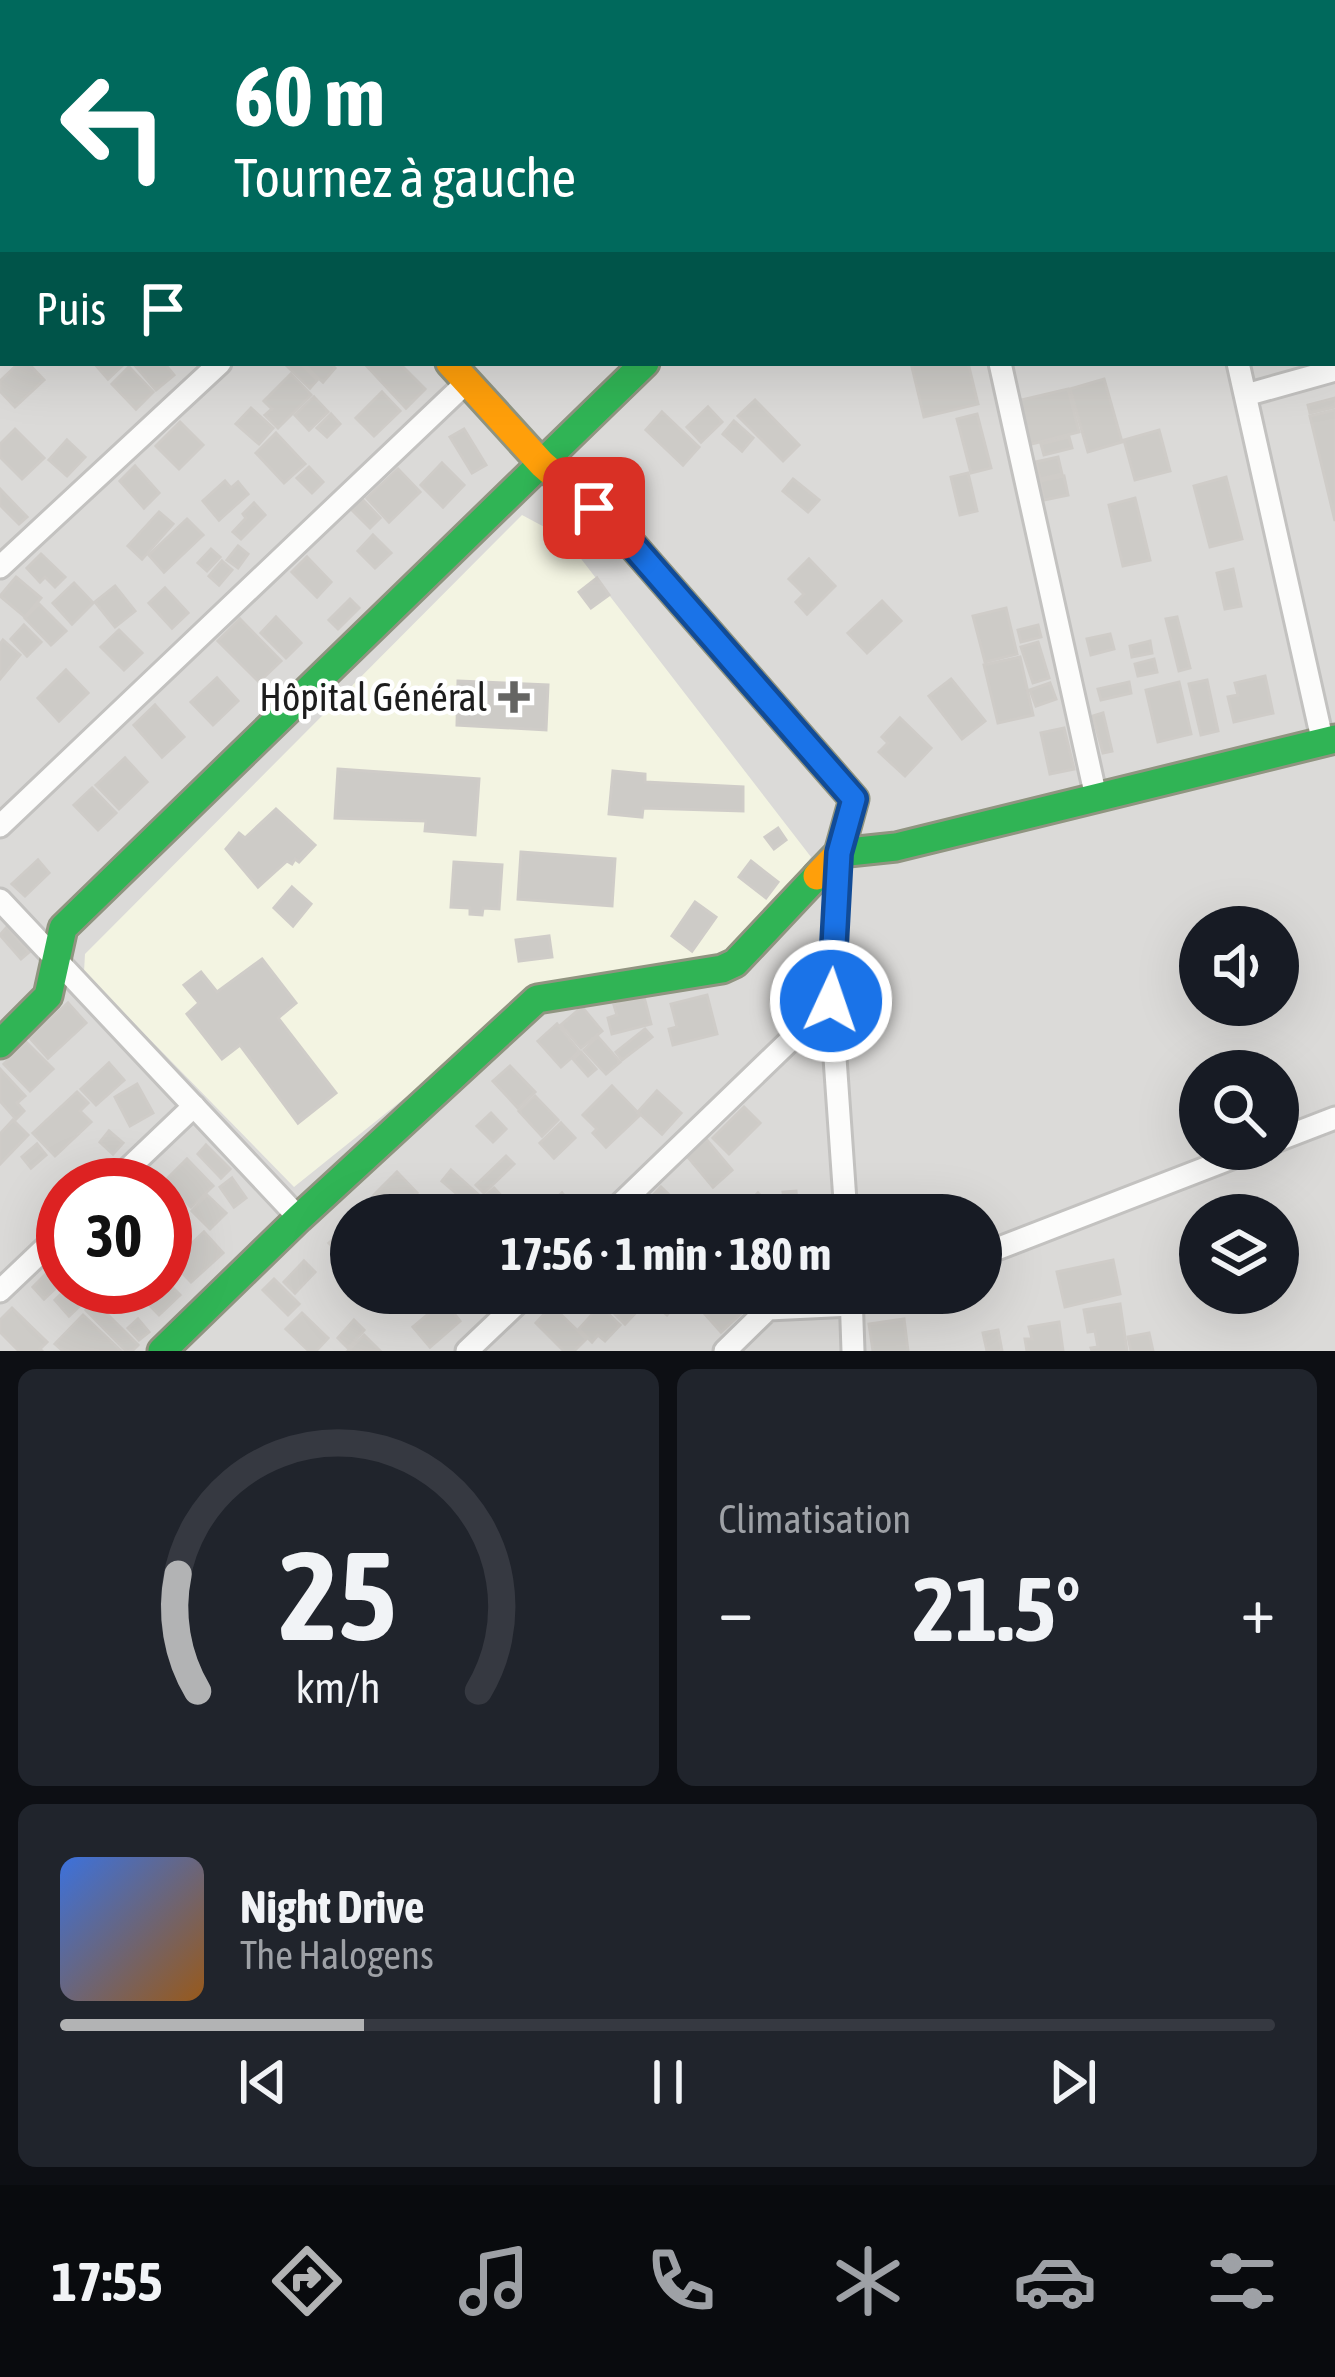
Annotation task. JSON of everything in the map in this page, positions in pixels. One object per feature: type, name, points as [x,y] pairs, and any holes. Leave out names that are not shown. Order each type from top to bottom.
[{"type":"street","points":[[0,567],[217,366]]},
{"type":"street","points":[[0,1044],[48,996],[63,928],[642,366]]},
{"type":"street","points":[[1001,366],[1096,797]]},
{"type":"street","points":[[162,1351],[537,999],[735,963],[839,853],[896,847],[1329,741],[1239,366]]},
{"type":"street","points":[[1246,395],[1335,370]]},
{"type":"street","points":[[0,826],[458,372],[542,464],[620,531],[854,799],[839,853],[831,1001],[845,1194]]},
{"type":"street","points":[[0,900],[299,1218]]},
{"type":"street","points":[[631,1194],[831,1001]]},
{"type":"street","points":[[140,1158],[194,1106]]},
{"type":"street","points":[[1299,1132],[1335,1118]]},
{"type":"street","points":[[1002,1247],[1201,1170]]},
{"type":"street","points":[[0,1291],[36,1257]]},
{"type":"street","points":[[467,1351],[506,1314]]},
{"type":"street","points":[[725,1351],[763,1314]]},
{"type":"street","points":[[853,1314],[854,1351]]},
{"type":"shaded area","points":[[0,366],[1335,366],[1335,1351],[0,1351]]},
{"type":"shaded area","name":"Hôpital Général","points":[[522,515],[565,538],[811,857],[733,964],[538,991],[294,1187],[84,972],[85,954]]},
{"type":"building","points":[[16,366],[31,366],[44,380],[15,407],[0,391],[0,381]]},
{"type":"building","points":[[97,366],[122,366],[108,379]]},
{"type":"building","points":[[136,366],[166,366],[174,375],[156,390]]},
{"type":"building","points":[[287,366],[303,366],[317,380],[310,388]]},
{"type":"building","points":[[306,366],[333,366],[323,382]]},
{"type":"building","points":[[367,366],[402,366],[425,389],[406,408]]},
{"type":"building","points":[[912,366],[969,366],[978,404],[924,417]]},
{"type":"building","points":[[129,367],[153,392],[136,409],[112,384]]},
{"type":"building","points":[[291,374],[311,395],[278,428],[265,415],[272,409],[264,401]]},
{"type":"building","points":[[1104,379],[1122,442],[1088,452],[1070,389]]},
{"type":"building","points":[[1068,389],[1079,432],[1024,446],[1013,402]]},
{"type":"building","points":[[382,392],[400,411],[374,436],[356,418]]},
{"type":"building","points":[[314,397],[328,412],[309,430],[295,415]]},
{"type":"building","points":[[1335,398],[1335,407],[1310,413],[1308,405]]},
{"type":"building","points":[[755,400],[799,445],[783,461],[738,416]]},
{"type":"building","points":[[708,407],[722,422],[701,442],[687,427]]},
{"type":"building","points":[[251,408],[273,428],[259,444],[236,424]]},
{"type":"building","points":[[1335,410],[1335,521],[1310,416]]},
{"type":"building","points":[[662,412],[699,447],[683,465],[646,430]]},
{"type":"building","points":[[331,414],[340,424],[327,437],[317,428]]},
{"type":"building","points":[[977,414],[991,468],[971,473],[957,419]]},
{"type":"building","points":[[734,421],[753,438],[742,451],[723,434]]},
{"type":"building","points":[[180,422],[203,445],[179,469],[156,446]]},
{"type":"building","points":[[15,429],[44,458],[22,479],[0,457],[0,444]]},
{"type":"building","points":[[464,429],[486,465],[472,473],[450,437]]},
{"type":"building","points":[[1159,430],[1170,471],[1135,480],[1124,440]]},
{"type":"building","points":[[276,433],[305,464],[284,483],[256,453]]},
{"type":"building","points":[[1069,437],[1072,448],[1044,455],[1041,444]]},
{"type":"building","points":[[67,440],[85,457],[67,476],[49,460]]},
{"type":"building","points":[[1058,457],[1062,474],[1040,479],[1036,462]]},
{"type":"building","points":[[442,463],[464,485],[443,507],[421,485]]},
{"type":"building","points":[[135,466],[159,493],[144,508],[120,481]]},
{"type":"building","points":[[309,467],[323,482],[312,493],[297,478]]},
{"type":"building","points":[[398,469],[420,492],[389,522],[367,498]]},
{"type":"building","points":[[968,473],[977,511],[960,515],[951,477]]},
{"type":"building","points":[[1064,476],[1068,495],[1044,500],[1040,481]]},
{"type":"building","points":[[1226,477],[1242,539],[1210,547],[1194,486]]},
{"type":"building","points":[[793,479],[819,500],[808,512],[783,491]]},
{"type":"building","points":[[225,481],[231,488],[238,482],[248,494],[219,520],[203,501]]},
{"type":"building","points":[[0,489],[27,517],[19,524],[0,505]]},
{"type":"building","points":[[361,498],[380,518],[370,528],[351,509]]},
{"type":"building","points":[[1135,498],[1150,560],[1123,566],[1109,505]]},
{"type":"building","points":[[254,503],[265,515],[241,539],[233,532]]},
{"type":"building","points":[[159,512],[173,524],[142,559],[128,546]]},
{"type":"building","points":[[187,519],[203,535],[164,572],[149,555]]},
{"type":"building","points":[[373,535],[391,553],[375,568],[358,551]]},
{"type":"building","points":[[238,546],[248,554],[238,568],[227,560]]},
{"type":"building","points":[[211,549],[220,557],[207,571],[198,563]]},
{"type":"building","points":[[41,554],[65,577],[55,587],[45,577],[40,582],[27,568]]},
{"type":"building","points":[[307,557],[331,582],[317,597],[292,572]]},
{"type":"building","points":[[809,559],[835,586],[807,614],[796,602],[804,594],[789,579]]},
{"type":"building","points":[[222,561],[232,570],[219,585],[209,576]]},
{"type":"building","points":[[1233,569],[1241,606],[1225,609],[1217,573]]},
{"type":"building","points":[[16,577],[41,598],[25,617],[0,596]]},
{"type":"building","points":[[597,578],[609,595],[591,608],[579,592]]},
{"type":"building","points":[[74,583],[93,603],[72,624],[53,603]]},
{"type":"building","points":[[115,586],[135,611],[115,627],[95,602]]},
{"type":"building","points":[[165,588],[188,613],[172,628],[149,603]]},
{"type":"building","points":[[350,599],[359,608],[338,629],[329,620]]},
{"type":"building","points":[[882,601],[901,621],[867,653],[848,633]]},
{"type":"building","points":[[39,604],[66,631],[51,645],[25,618]]},
{"type":"building","points":[[1006,608],[1017,654],[985,662],[973,616]]},
{"type":"building","points":[[276,617],[301,643],[286,658],[261,633]]},
{"type":"building","points":[[1177,617],[1190,668],[1179,671],[1166,619]]},
{"type":"building","points":[[240,619],[281,661],[259,682],[218,641]]},
{"type":"building","points":[[24,625],[41,642],[27,656],[11,639]]},
{"type":"building","points":[[1038,625],[1041,637],[1021,642],[1018,630]]},
{"type":"building","points":[[119,630],[142,653],[124,670],[101,647]]},
{"type":"building","points":[[1110,634],[1114,649],[1091,655],[1087,639]]},
{"type":"building","points":[[3,640],[20,655],[0,679],[0,644]]},
{"type":"building","points":[[1150,641],[1152,653],[1132,657],[1130,646]]},
{"type":"building","points":[[1038,642],[1049,678],[1033,683],[1021,647]]},
{"type":"building","points":[[1020,657],[1033,715],[998,723],[984,665]]},
{"type":"building","points":[[1154,659],[1157,672],[1138,676],[1135,664]]},
{"type":"building","points":[[66,670],[88,693],[59,721],[38,698]]},
{"type":"building","points":[[1265,676],[1273,713],[1234,722],[1228,697],[1238,695],[1235,683]]},
{"type":"building","points":[[217,678],[238,701],[213,725],[191,702]]},
{"type":"building","points":[[951,679],[985,721],[962,739],[929,696]]},
{"type":"building","points":[[1207,680],[1218,731],[1201,735],[1189,684]]},
{"type":"building","points":[[458,681],[548,685],[546,730],[457,725]]},
{"type":"building","points":[[1129,682],[1131,693],[1101,700],[1098,689]]},
{"type":"building","points":[[1179,682],[1191,734],[1158,742],[1146,690]]},
{"type":"building","points":[[1050,683],[1056,699],[1036,706],[1030,690]]},
{"type":"building","points":[[155,705],[184,737],[162,757],[134,725]]},
{"type":"building","points":[[1103,713],[1112,751],[1103,753],[1093,716]]},
{"type":"building","points":[[900,718],[931,748],[905,776],[879,752],[888,743],[882,737]]},
{"type":"building","points":[[1064,728],[1074,769],[1050,774],[1041,733]]},
{"type":"building","points":[[125,758],[147,782],[119,809],[96,785]]},
{"type":"building","points":[[338,769],[479,779],[475,835],[425,831],[426,821],[335,818]]},
{"type":"building","points":[[613,771],[645,774],[645,782],[743,787],[743,811],[643,808],[642,817],[609,814]]},
{"type":"building","points":[[92,788],[116,813],[98,830],[74,805]]},
{"type":"building","points":[[276,809],[315,845],[299,862],[287,861],[258,887],[226,849],[239,833],[245,838]]},
{"type":"building","points":[[778,828],[786,840],[774,849],[765,837]]},
{"type":"building","points":[[521,852],[615,859],[612,906],[518,899]]},
{"type":"building","points":[[38,860],[49,873],[25,896],[12,884]]},
{"type":"building","points":[[751,861],[778,882],[766,898],[739,877]]},
{"type":"building","points":[[454,862],[502,865],[499,909],[483,908],[482,915],[470,914],[470,908],[451,907]]},
{"type":"building","points":[[292,887],[311,904],[293,926],[274,908]]},
{"type":"building","points":[[695,902],[716,917],[692,951],[672,936]]},
{"type":"building","points":[[7,927],[29,952],[21,959],[0,935]]},
{"type":"building","points":[[549,936],[552,957],[519,961],[516,940]]},
{"type":"building","points":[[262,959],[296,1003],[278,1018],[336,1093],[298,1123],[240,1045],[222,1059],[187,1014],[199,1003],[184,985],[201,972],[217,992]]},
{"type":"building","points":[[707,995],[717,1034],[673,1045],[669,1029],[677,1027],[671,1004]]},
{"type":"building","points":[[644,997],[651,1024],[612,1034],[608,1018],[617,1015],[614,1005]]},
{"type":"building","points":[[68,1003],[86,1023],[48,1058],[30,1038]]},
{"type":"building","points":[[582,1007],[602,1031],[581,1048],[561,1025]]},
{"type":"building","points":[[557,1024],[579,1051],[561,1067],[538,1041]]},
{"type":"building","points":[[645,1029],[652,1037],[622,1060],[616,1052]]},
{"type":"building","points":[[598,1037],[620,1062],[606,1074],[584,1050]]},
{"type":"building","points":[[26,1042],[53,1069],[30,1091],[4,1064]]},
{"type":"building","points":[[581,1052],[596,1069],[588,1076],[573,1059]]},
{"type":"building","points":[[109,1063],[124,1080],[96,1105],[81,1089]]},
{"type":"building","points":[[510,1066],[535,1092],[518,1108],[493,1081]]},
{"type":"building","points":[[0,1069],[25,1096],[17,1103],[24,1111],[16,1119],[0,1101]]},
{"type":"building","points":[[137,1084],[153,1113],[130,1126],[115,1097]]},
{"type":"building","points":[[612,1086],[640,1115],[606,1147],[583,1115]]},
{"type":"building","points":[[657,1091],[681,1113],[662,1134],[638,1112]]},
{"type":"building","points":[[77,1092],[88,1103],[80,1111],[91,1122],[55,1156],[33,1133]]},
{"type":"building","points":[[535,1096],[558,1120],[542,1136],[519,1111]]},
{"type":"building","points":[[744,1107],[760,1123],[729,1154],[713,1138]]},
{"type":"building","points":[[491,1113],[506,1129],[493,1142],[477,1126]]},
{"type":"building","points":[[13,1120],[28,1135],[0,1164],[0,1134]]},
{"type":"building","points":[[561,1123],[575,1138],[554,1158],[540,1143]]},
{"type":"building","points":[[109,1131],[123,1143],[113,1154],[100,1142]]},
{"type":"building","points":[[706,1139],[732,1170],[713,1187],[687,1156]]},
{"type":"building","points":[[37,1144],[46,1155],[36,1158],[31,1168],[22,1157]]},
{"type":"building","points":[[206,1145],[230,1169],[221,1178],[198,1154]]},
{"type":"building","points":[[506,1156],[514,1164],[484,1193],[476,1185]]},
{"type":"building","points":[[192,1164],[213,1186],[192,1206]]},
{"type":"building","points":[[451,1170],[478,1194],[457,1194],[442,1181]]},
{"type":"building","points":[[397,1172],[417,1193],[416,1194],[375,1194]]},
{"type":"building","points":[[232,1178],[246,1198],[234,1207],[220,1187]]},
{"type":"building","points":[[207,1195],[226,1213],[210,1229],[192,1211]]},
{"type":"building","points":[[204,1232],[223,1253],[192,1281],[192,1243]]},
{"type":"building","points":[[1113,1260],[1120,1294],[1065,1307],[1057,1272]]},
{"type":"building","points":[[304,1261],[315,1272],[295,1293],[284,1282]]},
{"type":"building","points":[[274,1279],[299,1304],[288,1315],[263,1290]]},
{"type":"building","points":[[1120,1304],[1127,1351],[1092,1351],[1098,1347],[1095,1331],[1088,1332],[1084,1310]]},
{"type":"building","points":[[12,1308],[47,1342],[42,1351],[19,1351],[0,1332],[0,1320]]},
{"type":"building","points":[[302,1313],[328,1338],[316,1351],[309,1351],[286,1329]]},
{"type":"building","points":[[90,1314],[107,1314],[138,1345],[126,1351]]},
{"type":"building","points":[[428,1314],[454,1314],[460,1321],[430,1347],[413,1327]]},
{"type":"building","points":[[544,1314],[560,1314],[586,1339],[574,1351],[564,1351],[536,1323]]},
{"type":"building","points":[[593,1314],[608,1314],[620,1325],[605,1341],[598,1335],[592,1342],[579,1329]]},
{"type":"building","points":[[615,1314],[634,1314],[625,1324]]},
{"type":"building","points":[[705,1314],[740,1314],[721,1332]]},
{"type":"building","points":[[83,1315],[121,1351],[63,1351],[55,1344]]},
{"type":"building","points":[[138,1319],[149,1332],[139,1340],[128,1328]]},
{"type":"building","points":[[904,1319],[908,1351],[873,1351],[869,1324]]},
{"type":"building","points":[[354,1320],[364,1330],[348,1348],[338,1338]]},
{"type":"building","points":[[1059,1322],[1063,1351],[1027,1351],[1025,1339],[1032,1339],[1029,1327]]},
{"type":"building","points":[[998,1330],[1002,1351],[987,1351],[983,1333]]},
{"type":"building","points":[[1149,1333],[1153,1351],[1131,1351],[1128,1337]]},
{"type":"building","points":[[364,1335],[380,1351],[348,1351]]},
{"type":"traffic: fast","points":[[0,1044],[48,996],[63,928],[642,366]]},
{"type":"traffic: fast","points":[[839,853],[896,847],[1335,739]]},
{"type":"traffic: fast","points":[[162,1351],[537,999],[722,969],[735,963],[817,876]]},
{"type":"traffic: slow","points":[[453,366],[542,464],[620,531],[854,799],[839,853],[817,876]]},
{"type":"place","name":"Hôpital Général","points":[[514,697]]},
{"type":"route","points":[[594,508],[620,531],[854,799],[839,853],[831,1001]]}]
